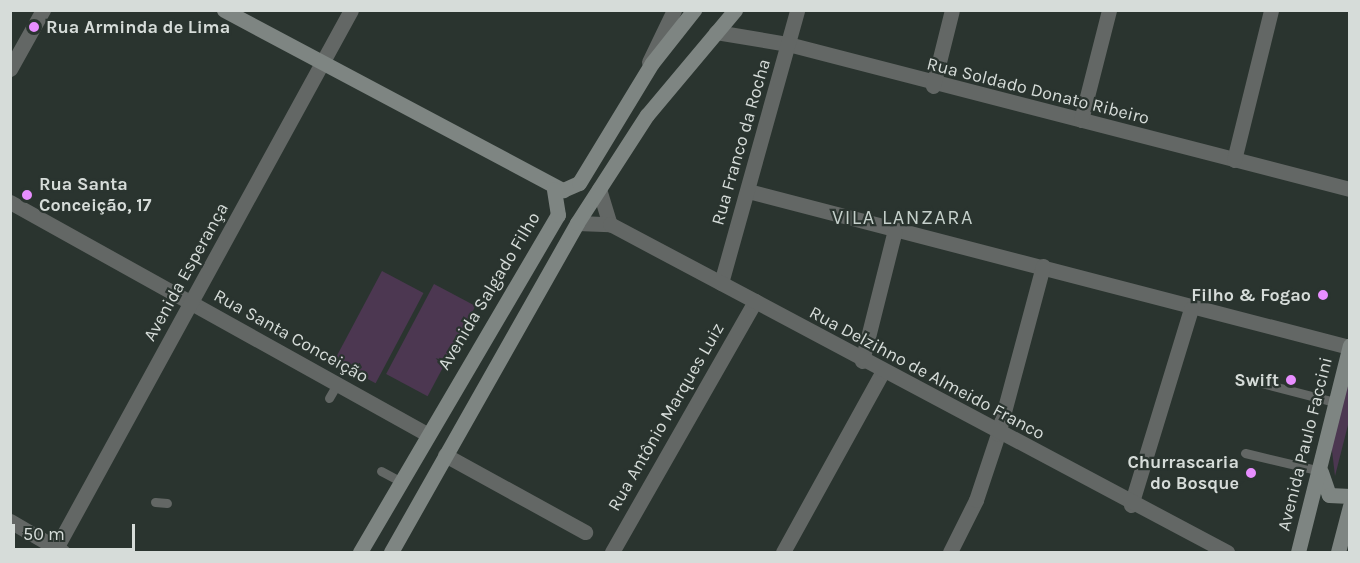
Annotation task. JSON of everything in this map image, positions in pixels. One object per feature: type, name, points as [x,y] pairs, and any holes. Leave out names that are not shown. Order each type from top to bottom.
[{"type":"main road","points":[[224,10],[554,189],[579,183],[631,98],[694,10]]},
{"type":"main road","points":[[391,552],[577,223],[647,115],[735,10]]},
{"type":"main road","name":"Avenida Salgado Filho","points":[[360,552],[426,434],[558,215],[554,189]]},
{"type":"main road","name":"Avenida Paulo Faccini","points":[[1298,552],[1349,346]]},
{"type":"main road","points":[[1325,440],[1322,485],[1329,495],[1350,496]]},
{"type":"main road","points":[[1338,552],[1350,506]]},
{"type":"street","points":[[10,69],[43,10]]},
{"type":"street","name":"Avenida Esperança","points":[[58,551],[351,10]]},
{"type":"street","points":[[631,98],[674,10]]},
{"type":"street","name":"Rua Franco da Rocha","points":[[721,283],[797,10]]},
{"type":"street","points":[[933,86],[952,10]]},
{"type":"street","points":[[1082,120],[1109,10]]},
{"type":"street","points":[[1234,160],[1271,10]]},
{"type":"street","name":"Rua Soldado Donato Ribeiro","points":[[716,32],[788,44],[933,86],[1082,120],[1350,189]]},
{"type":"street","points":[[599,189],[610,224]]},
{"type":"street","points":[[748,191],[1043,266],[1191,309],[1349,346]]},
{"type":"street","name":"Rua Santa Conceição","points":[[10,202],[426,434]]},
{"type":"street","name":"Rua Delzihno de Almeido Franco","points":[[577,223],[610,224],[755,301],[882,373],[1131,505],[1227,552]]},
{"type":"street","points":[[862,361],[895,230]]},
{"type":"street","points":[[950,552],[976,500],[999,434],[1043,266]]},
{"type":"street","name":"Rua Antônio Marques Luiz","points":[[612,552],[755,301]]},
{"type":"street","points":[[1131,505],[1191,309]]},
{"type":"street","points":[[783,552],[882,373]]},
{"type":"street","points":[[445,455],[585,532]]},
{"type":"street","points":[[10,521],[58,551]]},
{"type":"lane","points":[[1250,380],[1335,402]]},
{"type":"lane","points":[[330,398],[337,384]]},
{"type":"lane","points":[[1245,453],[1317,470]]},
{"type":"lane","points":[[381,471],[400,481]]},
{"type":"shaded area","points":[[382,271],[423,293],[376,383],[334,361]]},
{"type":"shaded area","points":[[434,284],[475,306],[428,396],[386,374]]},
{"type":"shaded area","points":[[1349,372],[1349,421],[1335,476],[1331,442]]},
{"type":"place","name":"Rua Arminda de Lima","points":[[34,27]]},
{"type":"place","name":"Rua Santa Conceição, 17","points":[[27,195]]},
{"type":"place","name":"Filho & Fogao","points":[[1323,295]]},
{"type":"place","name":"Swift","points":[[1291,380]]},
{"type":"place","name":"Churrascaria do Bosque","points":[[1251,473]]},
{"type":"district","name":"VILA LANZARA","points":[[903,217]]}]
